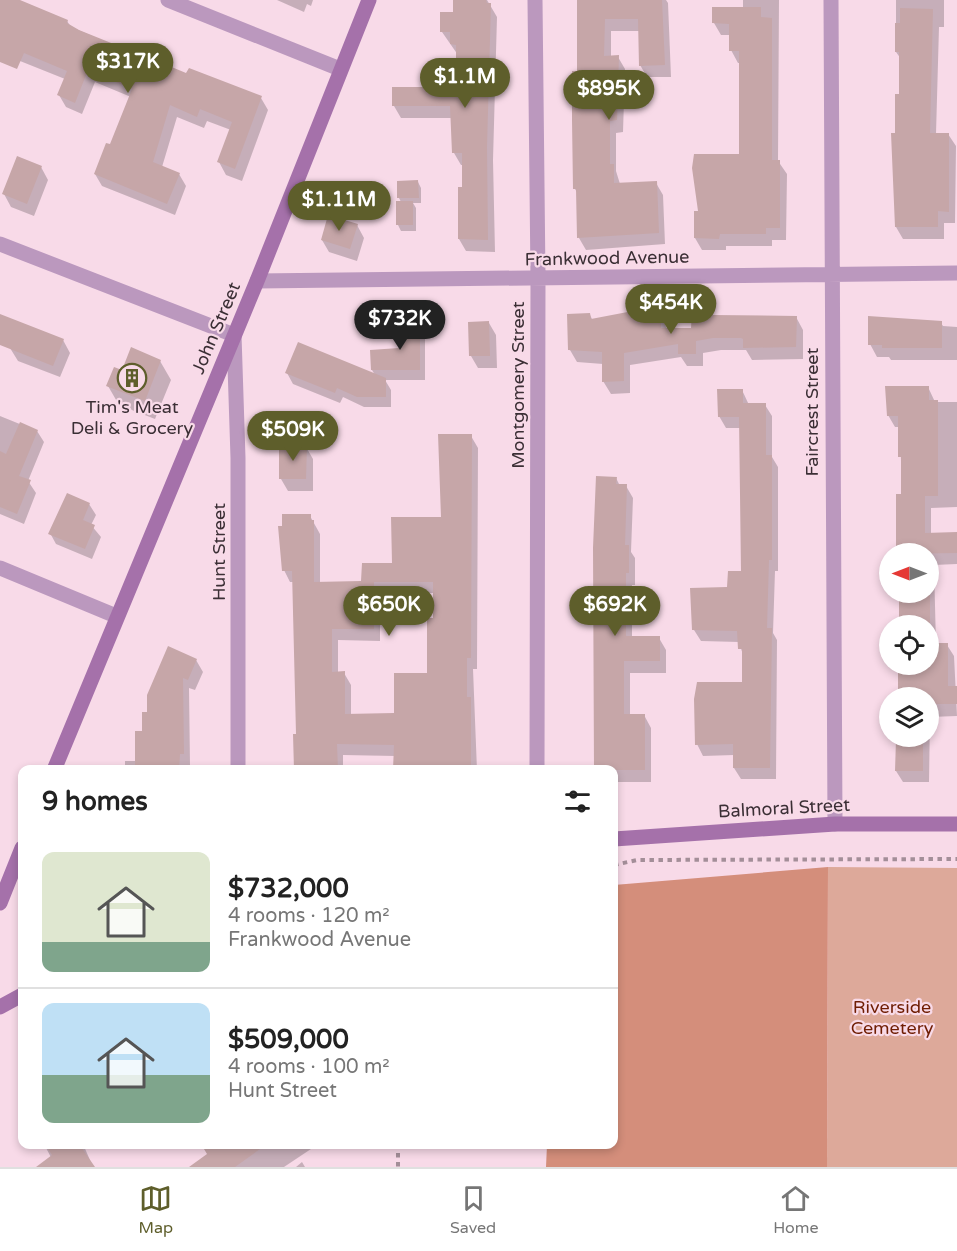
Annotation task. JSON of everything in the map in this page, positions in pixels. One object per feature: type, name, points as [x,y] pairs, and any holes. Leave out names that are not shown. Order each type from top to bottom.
[{"type":"street","points":[[168,0],[340,69]]},
{"type":"street","name":"John Street","points":[[56,765],[257,281],[369,0]]},
{"type":"street","name":"Montgomery Street","points":[[536,0],[537,765]]},
{"type":"street","name":"Faircrest Street","points":[[831,0],[830,273],[835,824]]},
{"type":"street","points":[[0,244],[234,335]]},
{"type":"street","name":"Frankwood Avenue","points":[[257,281],[957,273]]},
{"type":"street","name":"Hunt Street","points":[[234,335],[238,458],[238,765]]},
{"type":"street","points":[[0,568],[116,616]]},
{"type":"street","name":"Balmoral Street","points":[[618,838],[835,824],[957,824]]},
{"type":"street","points":[[0,903],[18,859]]},
{"type":"street","points":[[0,1007],[18,997]]},
{"type":"path","points":[[618,864],[637,860],[957,859]]},
{"type":"path","points":[[398,1149],[398,1167]]},
{"type":"green space","name":"Riverside Cemetery","points":[[828,867],[957,868],[957,1167],[827,1167]]},
{"type":"shaded area","points":[[828,867],[827,1167],[546,1167],[547,1149],[618,1149],[618,885]]},
{"type":"building","points":[[0,0],[20,0],[68,20],[67,23],[79,30],[126,49],[129,44],[152,53],[150,58],[186,73],[189,68],[262,96],[235,169],[217,162],[232,122],[200,109],[197,117],[170,105],[153,162],[180,173],[167,204],[94,174],[106,143],[110,144],[132,89],[88,70],[75,103],[57,95],[67,71],[24,53],[17,69],[0,62]]},
{"type":"building","points":[[453,0],[486,0],[487,3],[491,3],[487,147],[488,240],[458,239],[458,187],[462,187],[462,153],[452,153],[450,106],[392,106],[392,87],[456,87],[456,45],[450,44],[450,32],[440,32],[440,12],[453,12]]},
{"type":"building","points":[[577,0],[662,0],[665,65],[639,66],[638,19],[605,19],[604,56],[619,55],[617,120],[610,121],[610,164],[614,164],[614,183],[657,181],[659,233],[577,238],[576,189],[573,189],[572,71],[577,71]]},
{"type":"building","points":[[712,7],[761,7],[761,17],[772,18],[772,160],[780,160],[780,228],[766,228],[766,234],[720,234],[719,239],[694,238],[694,211],[698,211],[692,168],[694,154],[739,154],[739,51],[729,51],[729,24],[712,23]]},
{"type":"building","points":[[900,8],[933,9],[930,133],[949,133],[949,212],[938,211],[938,227],[895,227],[891,133],[895,133],[895,94],[899,94],[899,52],[895,52],[895,23],[900,23]]},
{"type":"building","points":[[17,156],[42,166],[27,204],[2,194]]},
{"type":"building","points":[[418,180],[419,198],[397,198],[397,181]]},
{"type":"building","points":[[396,201],[413,201],[413,225],[396,225]]},
{"type":"building","points":[[328,215],[358,224],[350,249],[321,240]]},
{"type":"building","points":[[638,310],[661,313],[661,328],[691,328],[692,311],[712,311],[712,315],[797,316],[796,347],[743,348],[741,338],[713,338],[696,341],[696,354],[678,354],[678,344],[624,353],[624,381],[602,382],[602,352],[568,350],[567,314],[590,313],[591,319]]},
{"type":"building","points":[[0,314],[64,339],[53,366],[0,345]]},
{"type":"building","points":[[868,316],[942,321],[942,348],[882,348],[882,345],[868,345]]},
{"type":"building","points":[[489,321],[490,356],[469,356],[468,322]]},
{"type":"building","points":[[399,323],[420,323],[420,370],[371,370],[370,350],[399,348]]},
{"type":"building","points":[[298,342],[386,378],[386,397],[357,397],[337,388],[335,393],[285,373]]},
{"type":"building","name":"Tim's Meat Deli & Grocery","points":[[131,347],[161,360],[145,401],[106,386],[114,367],[122,370]]},
{"type":"building","points":[[885,386],[929,386],[929,400],[938,400],[938,496],[925,496],[925,533],[957,532],[957,553],[939,553],[939,543],[896,543],[896,494],[901,494],[901,457],[898,457],[898,416],[887,416]]},
{"type":"building","points":[[717,389],[743,389],[743,403],[766,403],[766,455],[772,455],[772,560],[769,560],[767,628],[772,628],[770,768],[733,768],[733,744],[695,745],[694,699],[697,682],[742,682],[742,649],[738,649],[737,631],[692,630],[690,588],[727,587],[728,571],[741,571],[739,417],[718,417]]},
{"type":"building","points":[[20,422],[38,430],[19,476],[31,480],[17,514],[0,507],[0,451],[6,454]]},
{"type":"building","points":[[438,434],[472,434],[471,658],[467,658],[467,697],[471,697],[471,765],[393,765],[394,745],[337,744],[338,765],[294,765],[293,734],[296,734],[292,571],[282,571],[278,526],[282,526],[282,514],[311,514],[311,520],[314,520],[314,582],[361,581],[362,563],[392,563],[391,517],[441,517]],"holes":[[[374,582],[433,582],[433,618],[427,618],[427,673],[394,673],[394,713],[345,714],[345,671],[332,672],[332,629],[374,629]]]},
{"type":"building","points":[[279,445],[307,445],[306,479],[279,479]]},
{"type":"building","points":[[596,476],[617,477],[616,484],[627,484],[625,545],[629,545],[629,573],[626,573],[626,636],[660,636],[660,661],[624,661],[624,714],[645,714],[645,770],[618,770],[618,765],[594,765],[593,548]]},
{"type":"building","points":[[67,493],[90,503],[83,520],[95,525],[85,549],[48,534]]},
{"type":"building","points":[[899,603],[930,603],[930,615],[899,615]]},
{"type":"building","points":[[939,643],[948,643],[948,686],[957,686],[957,704],[939,704],[939,687],[898,687],[898,675],[939,675]]},
{"type":"building","points":[[168,646],[197,659],[188,680],[183,678],[184,754],[180,754],[179,765],[135,765],[135,731],[142,731],[142,712],[147,712],[147,695]]},
{"type":"building","points":[[896,747],[923,747],[923,771],[895,771]]},
{"type":"building","points":[[48,1149],[82,1149],[95,1167],[36,1167],[52,1155]]},
{"type":"building","points":[[204,1149],[260,1149],[235,1167],[189,1167],[207,1154]]},
{"type":"place","name":"Tim's Meat Deli & Grocery","points":[[132,378]]}]
